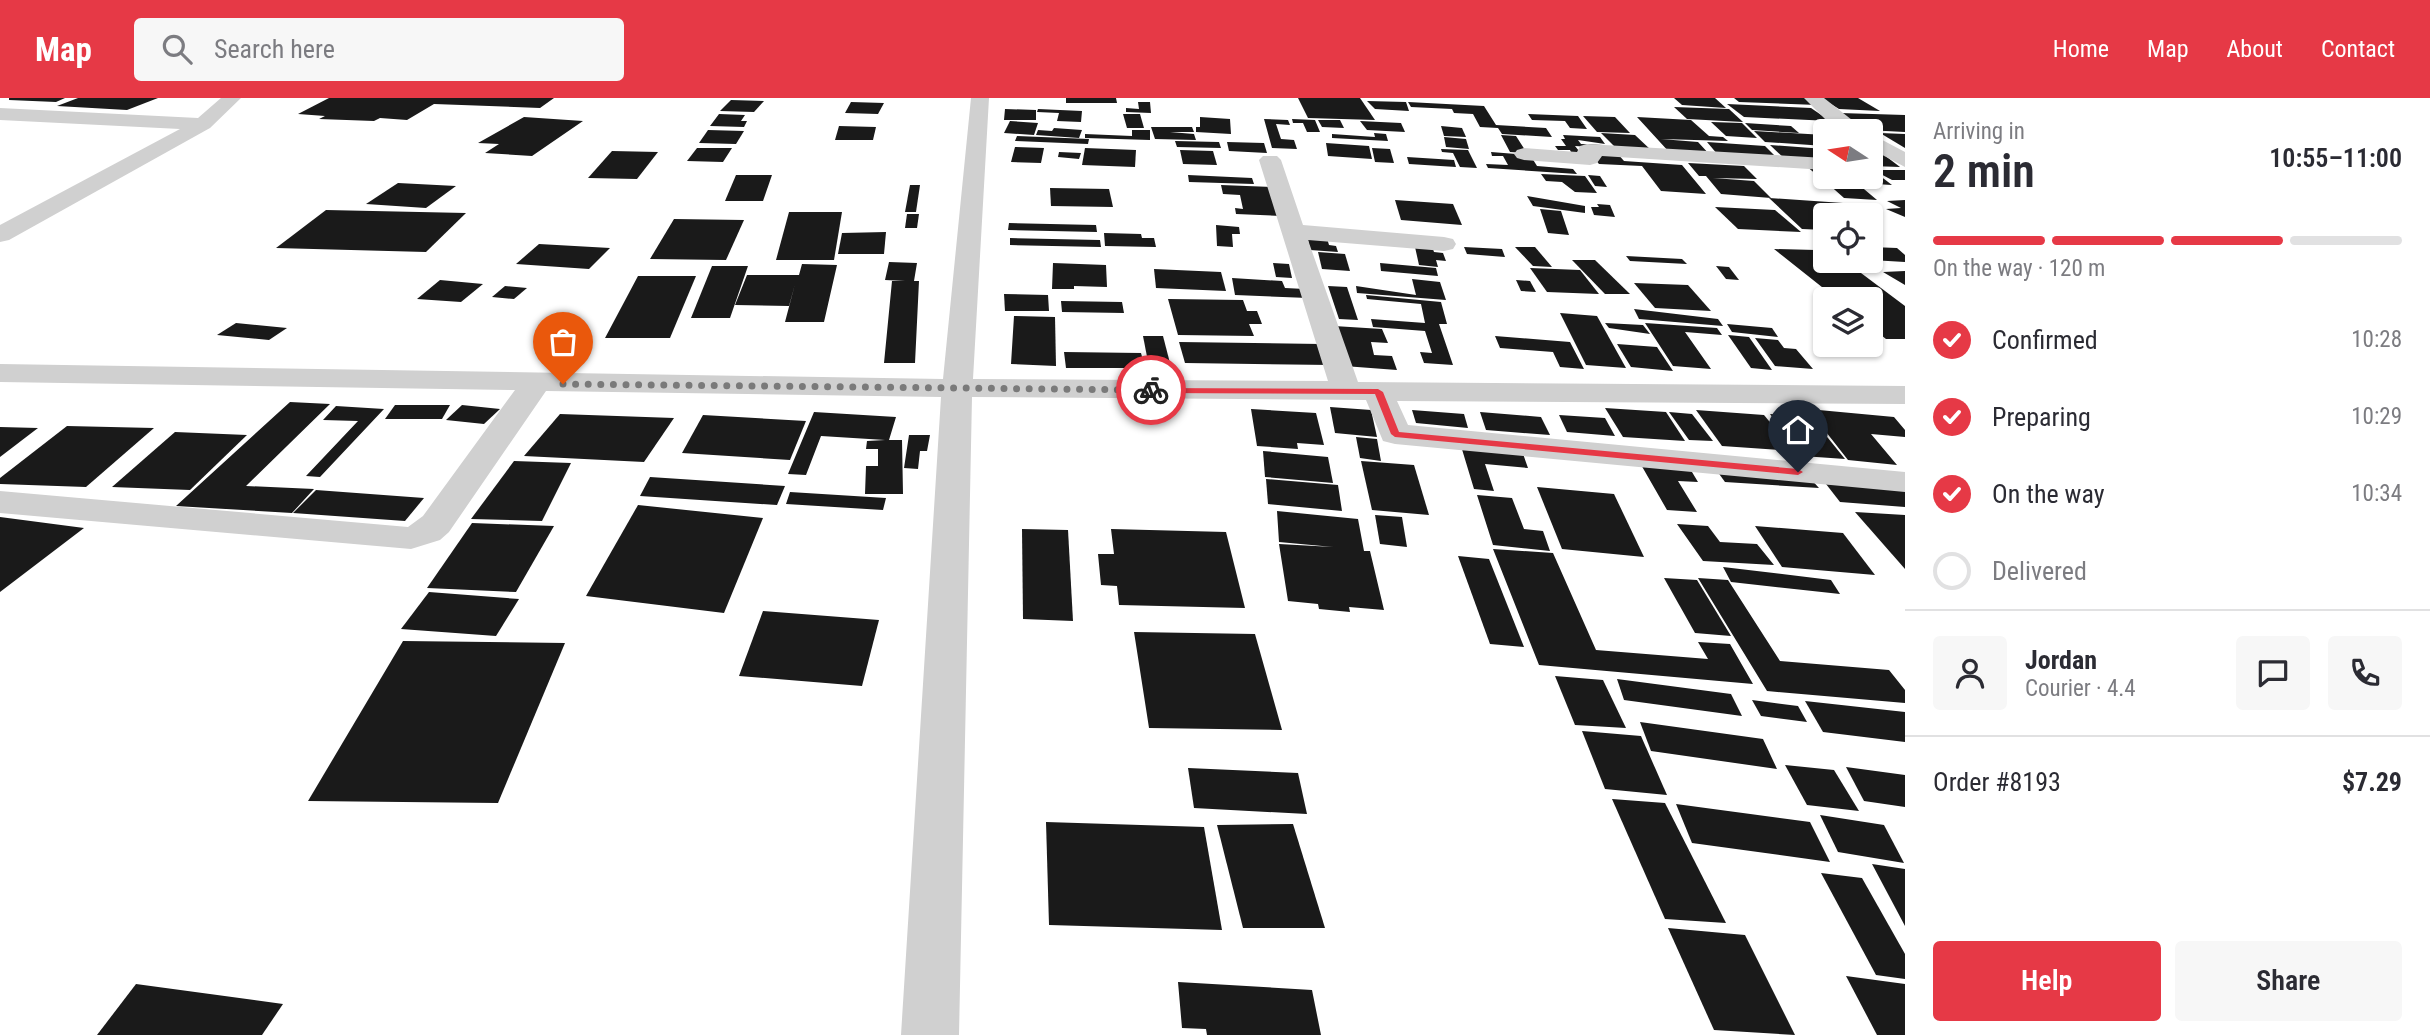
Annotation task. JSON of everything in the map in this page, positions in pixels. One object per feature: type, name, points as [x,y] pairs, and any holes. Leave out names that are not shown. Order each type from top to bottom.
[{"type":"street","points":[[0,235],[203,124],[232,98]]},
{"type":"street","points":[[930,1035],[957,388],[980,98]]},
{"type":"street","points":[[1813,98],[1837,119]]},
{"type":"street","points":[[0,114],[203,124]]},
{"type":"street","points":[[1883,147],[1905,161]]},
{"type":"street","points":[[1524,154],[1590,159],[1587,149],[1813,163]]},
{"type":"street","points":[[1270,160],[1293,231],[1362,392],[1395,434],[1905,482]]},
{"type":"street","points":[[1883,168],[1905,169]]},
{"type":"street","points":[[1293,231],[1444,244]]},
{"type":"street","points":[[0,373],[957,388],[1905,395]]},
{"type":"street","points":[[0,502],[411,538],[427,532],[436,524],[536,383]]},
{"type":"building","points":[[9,98],[65,98],[56,102]]},
{"type":"building","points":[[78,98],[158,98],[127,110],[57,106]]},
{"type":"building","points":[[329,98],[554,98],[540,108],[434,104],[407,120],[319,119],[325,116],[298,114]]},
{"type":"building","points":[[1066,98],[1116,98],[1117,103],[1066,103]]},
{"type":"building","points":[[1298,98],[1360,98],[1375,120],[1308,118]]},
{"type":"building","points":[[1674,98],[1715,98],[1726,108],[1682,105]]},
{"type":"building","points":[[1734,98],[1806,98],[1817,105],[1739,102]]},
{"type":"building","points":[[1821,98],[1858,98],[1880,111],[1839,109]]},
{"type":"building","points":[[731,100],[764,101],[754,112],[720,111]]},
{"type":"building","points":[[1367,101],[1406,102],[1409,111],[1375,109]]},
{"type":"building","points":[[851,102],[884,103],[878,114],[845,113]]},
{"type":"building","points":[[1138,102],[1150,102],[1151,113],[1126,112],[1126,108],[1139,109]]},
{"type":"building","points":[[1408,102],[1484,106],[1496,125],[1546,128],[1552,137],[1502,134],[1498,128],[1480,127],[1473,114],[1454,113],[1452,109],[1411,107]]},
{"type":"building","points":[[1727,104],[1811,108],[1827,119],[1813,120],[1744,117]]},
{"type":"building","points":[[1674,107],[1729,109],[1743,122],[1687,119]]},
{"type":"building","points":[[1005,109],[1036,110],[1036,120],[1004,120]]},
{"type":"building","points":[[1038,109],[1082,111],[1081,122],[1057,121],[1059,113],[1037,112]]},
{"type":"building","points":[[1840,113],[1905,115],[1905,132],[1883,131],[1883,119],[1849,119]]},
{"type":"building","points":[[719,114],[745,115],[741,121],[747,121],[744,127],[710,126]]},
{"type":"building","points":[[1123,114],[1140,114],[1144,128],[1127,128]]},
{"type":"building","points":[[1528,114],[1578,116],[1587,129],[1570,128],[1565,121],[1532,120]]},
{"type":"building","points":[[1583,116],[1615,117],[1630,133],[1597,132]]},
{"type":"building","points":[[524,117],[583,121],[532,156],[485,153],[499,144],[478,143]]},
{"type":"building","points":[[1200,117],[1230,119],[1231,134],[1196,132],[1196,127],[1200,127]]},
{"type":"building","points":[[1637,117],[1691,120],[1709,136],[1723,137],[1728,141],[1661,139],[1698,142],[1710,155],[1670,153]]},
{"type":"building","points":[[1264,119],[1288,120],[1290,125],[1276,124],[1281,139],[1294,140],[1297,149],[1272,148]]},
{"type":"building","points":[[1292,119],[1315,120],[1320,132],[1307,132],[1303,123],[1293,123]]},
{"type":"building","points":[[1318,120],[1340,120],[1344,128],[1322,127]]},
{"type":"building","points":[[1010,121],[1038,123],[1034,135],[1004,133]]},
{"type":"building","points":[[1360,121],[1401,123],[1405,132],[1367,130]]},
{"type":"building","points":[[1711,122],[1742,123],[1757,138],[1726,136]]},
{"type":"building","points":[[1745,123],[1791,126],[1799,133],[1752,130]]},
{"type":"building","points":[[839,126],[876,127],[873,140],[835,140]]},
{"type":"building","points":[[1441,126],[1462,128],[1466,137],[1444,136]]},
{"type":"building","points":[[1151,127],[1192,127],[1194,132],[1170,132],[1194,134],[1196,140],[1155,139]]},
{"type":"building","points":[[1054,128],[1082,130],[1079,138],[1036,135],[1038,130],[1052,131]]},
{"type":"building","points":[[708,130],[744,131],[736,144],[699,143]]},
{"type":"building","points":[[1132,130],[1150,130],[1150,140],[1085,138],[1085,134],[1132,136]]},
{"type":"building","points":[[1754,131],[1813,134],[1813,145],[1765,142]]},
{"type":"building","points":[[1374,133],[1386,134],[1388,141],[1332,138],[1332,134],[1375,137]]},
{"type":"building","points":[[1601,133],[1635,135],[1652,151],[1618,150]]},
{"type":"building","points":[[1883,133],[1905,134],[1905,148],[1883,135]]},
{"type":"building","points":[[1501,135],[1516,136],[1525,150],[1567,156],[1510,152]]},
{"type":"building","points":[[1563,135],[1600,137],[1605,144],[1578,140],[1581,144],[1603,145],[1605,148],[1575,146],[1583,156],[1573,156],[1570,150],[1558,150],[1555,146],[1566,146],[1561,139],[1565,139]]},
{"type":"building","points":[[1017,136],[1089,139],[1088,144],[1015,141]]},
{"type":"building","points":[[1444,137],[1466,139],[1469,149],[1446,147]]},
{"type":"building","points":[[1175,141],[1219,142],[1221,148],[1177,147]]},
{"type":"building","points":[[1227,142],[1264,143],[1267,153],[1229,151]]},
{"type":"building","points":[[1707,142],[1765,146],[1779,160],[1718,155]]},
{"type":"building","points":[[1326,143],[1369,146],[1372,159],[1328,156]]},
{"type":"building","points":[[1770,145],[1813,148],[1813,162],[1787,161]]},
{"type":"building","points":[[1015,147],[1044,148],[1041,163],[1011,162]]},
{"type":"building","points":[[697,148],[732,148],[723,162],[687,161]]},
{"type":"building","points":[[1085,148],[1136,150],[1135,167],[1082,165]]},
{"type":"building","points":[[1372,148],[1390,149],[1394,163],[1375,162]]},
{"type":"building","points":[[1441,149],[1468,150],[1477,168],[1460,167],[1453,153],[1442,152]]},
{"type":"building","points":[[1180,150],[1213,151],[1217,165],[1183,164]]},
{"type":"building","points":[[612,151],[658,152],[637,179],[588,178]]},
{"type":"building","points":[[1059,152],[1081,153],[1079,159],[1058,157]]},
{"type":"building","points":[[1491,152],[1532,158],[1537,166],[1573,169],[1577,174],[1488,168],[1486,164],[1508,165],[1503,156],[1492,156]]},
{"type":"building","points":[[1589,152],[1617,153],[1624,161],[1682,165],[1706,194],[1661,191],[1642,166],[1599,164]]},
{"type":"building","points":[[1883,154],[1900,167],[1883,166]]},
{"type":"building","points":[[1407,157],[1454,160],[1456,167],[1409,164]]},
{"type":"building","points":[[1688,163],[1744,166],[1757,179],[1713,178],[1754,181],[1771,198],[1721,194],[1706,176],[1699,176]]},
{"type":"building","points":[[1883,170],[1905,170],[1905,180],[1892,180],[1883,175]]},
{"type":"building","points":[[1541,174],[1585,176],[1597,193],[1575,192],[1562,182],[1546,181]]},
{"type":"building","points":[[736,175],[772,175],[763,201],[725,201]]},
{"type":"building","points":[[1188,175],[1252,178],[1254,184],[1189,182]]},
{"type":"building","points":[[1588,175],[1600,176],[1607,187],[1595,186]]},
{"type":"building","points":[[398,183],[456,186],[426,208],[366,204]]},
{"type":"building","points":[[910,185],[920,185],[916,212],[905,212]]},
{"type":"building","points":[[1221,185],[1272,187],[1281,216],[1236,214],[1235,208],[1243,209],[1240,195],[1223,194]]},
{"type":"building","points":[[1050,188],[1109,189],[1113,207],[1051,206]]},
{"type":"building","points":[[1834,189],[1864,189],[1877,200],[1844,198]]},
{"type":"building","points":[[1527,196],[1585,206],[1585,213],[1533,206]]},
{"type":"building","points":[[1769,198],[1843,203],[1813,203],[1813,229],[1802,229]]},
{"type":"building","points":[[1395,200],[1453,204],[1462,225],[1401,220]]},
{"type":"building","points":[[1905,200],[1905,217],[1886,209],[1901,208],[1887,201]]},
{"type":"building","points":[[1597,204],[1610,205],[1615,217],[1594,215],[1591,207],[1599,207]]},
{"type":"building","points":[[1715,207],[1775,210],[1801,232],[1738,229]]},
{"type":"building","points":[[1540,209],[1561,211],[1569,235],[1548,233]]},
{"type":"building","points":[[326,210],[466,213],[426,252],[276,248]]},
{"type":"building","points":[[789,212],[842,212],[834,260],[776,260]]},
{"type":"building","points":[[907,214],[919,214],[917,228],[905,228]]},
{"type":"building","points":[[674,219],[744,220],[726,260],[650,259]]},
{"type":"building","points":[[1009,223],[1096,225],[1097,232],[1008,230]]},
{"type":"building","points":[[1216,225],[1239,227],[1240,234],[1232,234],[1233,247],[1217,246]]},
{"type":"building","points":[[886,232],[884,254],[838,254],[842,233]]},
{"type":"building","points":[[1104,233],[1141,234],[1142,238],[1154,238],[1156,247],[1105,246]]},
{"type":"building","points":[[1307,234],[1326,235],[1329,245],[1336,246],[1338,252],[1310,250]]},
{"type":"building","points":[[1010,238],[1100,240],[1101,247],[1010,245]]},
{"type":"building","points":[[539,244],[610,248],[589,269],[516,264]]},
{"type":"building","points":[[1415,247],[1443,253],[1446,261],[1436,260],[1438,267],[1419,265]]},
{"type":"building","points":[[1464,247],[1502,249],[1505,257],[1467,254]]},
{"type":"building","points":[[1515,247],[1535,247],[1552,267],[1533,266]]},
{"type":"building","points":[[1883,247],[1897,248],[1905,255],[1905,262],[1883,261]]},
{"type":"building","points":[[1774,249],[1813,250],[1813,273],[1861,273],[1880,287],[1822,287]]},
{"type":"building","points":[[1318,252],[1345,254],[1350,271],[1322,269]]},
{"type":"building","points":[[1626,256],[1682,259],[1687,264],[1630,261]]},
{"type":"building","points":[[1572,260],[1595,260],[1630,294],[1605,294]]},
{"type":"building","points":[[889,262],[917,263],[914,281],[919,281],[915,363],[884,363],[892,281],[905,281],[885,280]]},
{"type":"building","points":[[1053,263],[1106,265],[1107,287],[1074,286],[1074,289],[1052,289]]},
{"type":"building","points":[[1273,263],[1289,264],[1292,278],[1276,277]]},
{"type":"building","points":[[1380,263],[1436,268],[1438,276],[1381,271]]},
{"type":"building","points":[[802,264],[837,265],[824,322],[785,322],[795,284],[789,306],[735,305],[747,275],[799,275]]},
{"type":"building","points":[[712,266],[748,266],[730,318],[691,318]]},
{"type":"building","points":[[1716,266],[1729,267],[1739,280],[1726,279]]},
{"type":"building","points":[[1530,268],[1580,270],[1599,294],[1547,292]]},
{"type":"building","points":[[1154,269],[1221,272],[1226,291],[1156,288]]},
{"type":"building","points":[[1905,271],[1905,285],[1883,272]]},
{"type":"building","points":[[638,276],[696,276],[670,338],[605,338]]},
{"type":"building","points":[[1232,278],[1282,281],[1285,288],[1305,289],[1308,298],[1235,295]]},
{"type":"building","points":[[1412,279],[1440,282],[1446,300],[1357,293],[1356,286],[1416,295]]},
{"type":"building","points":[[440,280],[483,284],[461,302],[417,299]]},
{"type":"building","points":[[1516,280],[1530,281],[1536,292],[1521,291]]},
{"type":"building","points":[[1634,283],[1688,285],[1711,311],[1655,308]]},
{"type":"building","points":[[505,286],[527,288],[514,299],[492,297]]},
{"type":"building","points":[[1328,286],[1347,287],[1358,320],[1339,319]]},
{"type":"building","points":[[1883,290],[1905,306],[1905,339],[1883,337]]},
{"type":"building","points":[[1004,294],[1048,295],[1049,311],[1005,311]]},
{"type":"building","points":[[1366,295],[1441,302],[1447,324],[1439,324],[1453,365],[1424,363],[1420,352],[1432,353],[1425,331],[1373,327],[1371,319],[1425,323],[1421,304],[1367,299]]},
{"type":"building","points":[[1168,299],[1243,300],[1247,311],[1257,311],[1262,324],[1249,324],[1254,336],[1178,335]]},
{"type":"building","points":[[1061,301],[1122,302],[1124,313],[1062,312]]},
{"type":"building","points":[[1634,309],[1718,319],[1723,326],[1639,319]]},
{"type":"building","points":[[1560,313],[1597,316],[1626,368],[1586,365]]},
{"type":"building","points":[[1014,316],[1055,317],[1056,366],[1011,364]]},
{"type":"building","points":[[236,323],[287,328],[269,340],[217,335]]},
{"type":"building","points":[[1605,323],[1643,325],[1650,334],[1609,328]]},
{"type":"building","points":[[1645,323],[1717,328],[1722,335],[1685,332],[1711,369],[1673,366]]},
{"type":"building","points":[[1727,324],[1772,328],[1778,337],[1732,332]]},
{"type":"building","points":[[1334,326],[1382,329],[1388,343],[1371,342],[1374,355],[1392,356],[1397,370],[1344,366]]},
{"type":"building","points":[[1728,335],[1749,337],[1772,370],[1751,368]]},
{"type":"building","points":[[1143,336],[1163,336],[1171,367],[1149,367]]},
{"type":"building","points":[[1495,336],[1570,342],[1584,369],[1560,367],[1553,352],[1500,348]]},
{"type":"building","points":[[1755,338],[1778,340],[1784,348],[1796,349],[1813,369],[1775,366]]},
{"type":"building","points":[[1179,342],[1321,344],[1331,365],[1185,363]]},
{"type":"building","points":[[1617,344],[1657,347],[1673,371],[1631,367]]},
{"type":"building","points":[[1064,352],[1141,353],[1145,368],[1066,368]]},
{"type":"building","points":[[290,402],[330,404],[246,486],[314,489],[292,513],[176,506]]},
{"type":"building","points":[[395,405],[450,405],[442,419],[385,419]]},
{"type":"building","points":[[462,405],[500,409],[484,424],[446,420]]},
{"type":"building","points":[[336,406],[384,409],[320,477],[306,476],[358,421],[323,420]]},
{"type":"building","points":[[1330,407],[1371,410],[1377,437],[1335,433]]},
{"type":"building","points":[[1605,408],[1666,412],[1685,441],[1623,437]]},
{"type":"building","points":[[1251,409],[1316,413],[1324,445],[1297,443],[1298,449],[1257,446]]},
{"type":"building","points":[[1808,409],[1894,417],[1905,430],[1905,437],[1871,434],[1897,465],[1848,460]]},
{"type":"building","points":[[1412,410],[1464,414],[1468,428],[1416,423]]},
{"type":"building","points":[[1696,410],[1764,415],[1794,451],[1722,446]]},
{"type":"building","points":[[814,412],[896,417],[889,440],[902,440],[903,494],[865,494],[866,466],[878,466],[878,449],[866,449],[867,441],[885,440],[821,436],[806,475],[788,474]]},
{"type":"building","points":[[1480,412],[1541,417],[1550,435],[1486,430]]},
{"type":"building","points":[[1669,412],[1692,414],[1713,441],[1689,440]]},
{"type":"building","points":[[560,414],[674,418],[644,462],[524,456]]},
{"type":"building","points":[[1770,414],[1811,417],[1845,459],[1802,456]]},
{"type":"building","points":[[703,415],[806,421],[790,460],[682,453]]},
{"type":"building","points":[[1559,415],[1605,418],[1615,436],[1567,432]]},
{"type":"building","points":[[67,426],[154,428],[86,487],[0,484],[0,478]]},
{"type":"building","points":[[0,427],[38,428],[0,457]]},
{"type":"building","points":[[175,432],[247,435],[190,490],[112,487]]},
{"type":"building","points":[[909,435],[930,435],[927,451],[920,451],[918,469],[904,468]]},
{"type":"building","points":[[1356,437],[1377,439],[1381,461],[1360,458]]},
{"type":"building","points":[[1461,446],[1522,451],[1528,468],[1485,464],[1494,491],[1474,489]]},
{"type":"building","points":[[1263,451],[1328,457],[1333,483],[1265,477]]},
{"type":"building","points":[[514,461],[571,463],[542,521],[471,519]]},
{"type":"building","points":[[1361,461],[1414,465],[1429,515],[1372,510]]},
{"type":"building","points":[[1640,463],[1689,467],[1698,482],[1678,481],[1697,512],[1667,510]]},
{"type":"building","points":[[1717,471],[1809,477],[1819,488],[1725,482]]},
{"type":"building","points":[[650,477],[785,486],[777,505],[640,496]]},
{"type":"building","points":[[1266,479],[1338,485],[1342,511],[1268,504]]},
{"type":"building","points":[[1826,484],[1905,490],[1905,507],[1840,502]]},
{"type":"building","points":[[1537,487],[1614,494],[1644,557],[1562,549]]},
{"type":"building","points":[[316,490],[424,498],[405,521],[293,513]]},
{"type":"building","points":[[790,492],[886,498],[883,510],[786,504]]},
{"type":"building","points":[[1477,495],[1512,498],[1524,529],[1543,531],[1550,551],[1493,545]]},
{"type":"building","points":[[638,505],[763,518],[724,613],[586,596]]},
{"type":"building","points":[[1277,511],[1358,519],[1364,551],[1370,551],[1384,610],[1349,607],[1350,612],[1319,609],[1318,604],[1288,601],[1279,544],[1333,547],[1279,542]]},
{"type":"building","points":[[1855,512],[1905,515],[1905,569]]},
{"type":"building","points":[[1375,515],[1402,517],[1407,547],[1380,544]]},
{"type":"building","points":[[0,517],[84,528],[0,592]]},
{"type":"building","points":[[472,523],[554,526],[516,592],[427,588]]},
{"type":"building","points":[[1677,524],[1708,526],[1720,542],[1757,544],[1774,565],[1703,561]]},
{"type":"building","points":[[1755,526],[1843,533],[1875,575],[1782,567]]},
{"type":"building","points":[[1022,529],[1068,530],[1073,621],[1023,619]]},
{"type":"building","points":[[1111,529],[1226,532],[1245,608],[1119,605],[1117,586],[1101,585],[1098,554],[1114,554]]},
{"type":"building","points":[[1493,549],[1553,553],[1596,650],[1708,659],[1698,642],[1730,644],[1753,684],[1539,665]]},
{"type":"building","points":[[1458,556],[1489,559],[1524,647],[1490,644]]},
{"type":"building","points":[[1723,567],[1831,580],[1840,594],[1731,582]]},
{"type":"building","points":[[1664,578],[1697,580],[1731,636],[1695,633]]},
{"type":"building","points":[[1698,578],[1728,580],[1780,661],[1889,670],[1905,690],[1905,703],[1767,691]]},
{"type":"building","points":[[429,592],[519,599],[496,636],[401,629]]},
{"type":"building","points":[[763,611],[879,620],[862,686],[739,676]]},
{"type":"building","points":[[1134,632],[1255,634],[1282,730],[1149,728]]},
{"type":"building","points":[[403,641],[565,643],[498,803],[308,801]]},
{"type":"building","points":[[1555,676],[1603,680],[1626,728],[1575,725]]},
{"type":"building","points":[[1617,679],[1731,694],[1742,716],[1624,700]]},
{"type":"building","points":[[1752,700],[1798,706],[1807,722],[1761,716]]},
{"type":"building","points":[[1805,701],[1905,712],[1905,742],[1823,732]]},
{"type":"building","points":[[1640,722],[1763,739],[1777,769],[1651,751]]},
{"type":"building","points":[[1582,731],[1641,736],[1667,795],[1605,789]]},
{"type":"building","points":[[1785,765],[1834,770],[1859,811],[1807,805]]},
{"type":"building","points":[[1846,767],[1905,775],[1905,807],[1864,801]]},
{"type":"building","points":[[1188,768],[1298,773],[1307,814],[1194,808]]},
{"type":"building","points":[[1612,799],[1665,803],[1726,923],[1665,919]]},
{"type":"building","points":[[1676,804],[1810,822],[1830,862],[1692,843]]},
{"type":"building","points":[[1820,815],[1884,825],[1904,863],[1838,852]]},
{"type":"building","points":[[1046,822],[1204,827],[1222,930],[1049,925]]},
{"type":"building","points":[[1293,824],[1325,928],[1243,928],[1217,825]]},
{"type":"building","points":[[1872,864],[1905,869],[1905,926]]},
{"type":"building","points":[[1821,873],[1862,878],[1905,954],[1905,979],[1876,975]]},
{"type":"building","points":[[1668,928],[1745,935],[1795,1035],[1714,1030]]},
{"type":"building","points":[[1846,976],[1905,984],[1905,1035],[1877,1035]]},
{"type":"building","points":[[1178,982],[1312,990],[1321,1035],[1207,1035],[1206,1029],[1182,1028]]},
{"type":"building","points":[[136,984],[283,1004],[262,1035],[97,1035]]},
{"type":"way so far","points":[[563,384],[1151,390]]},
{"type":"route","points":[[1151,390],[1378,392],[1395,434],[1798,472]]}]
